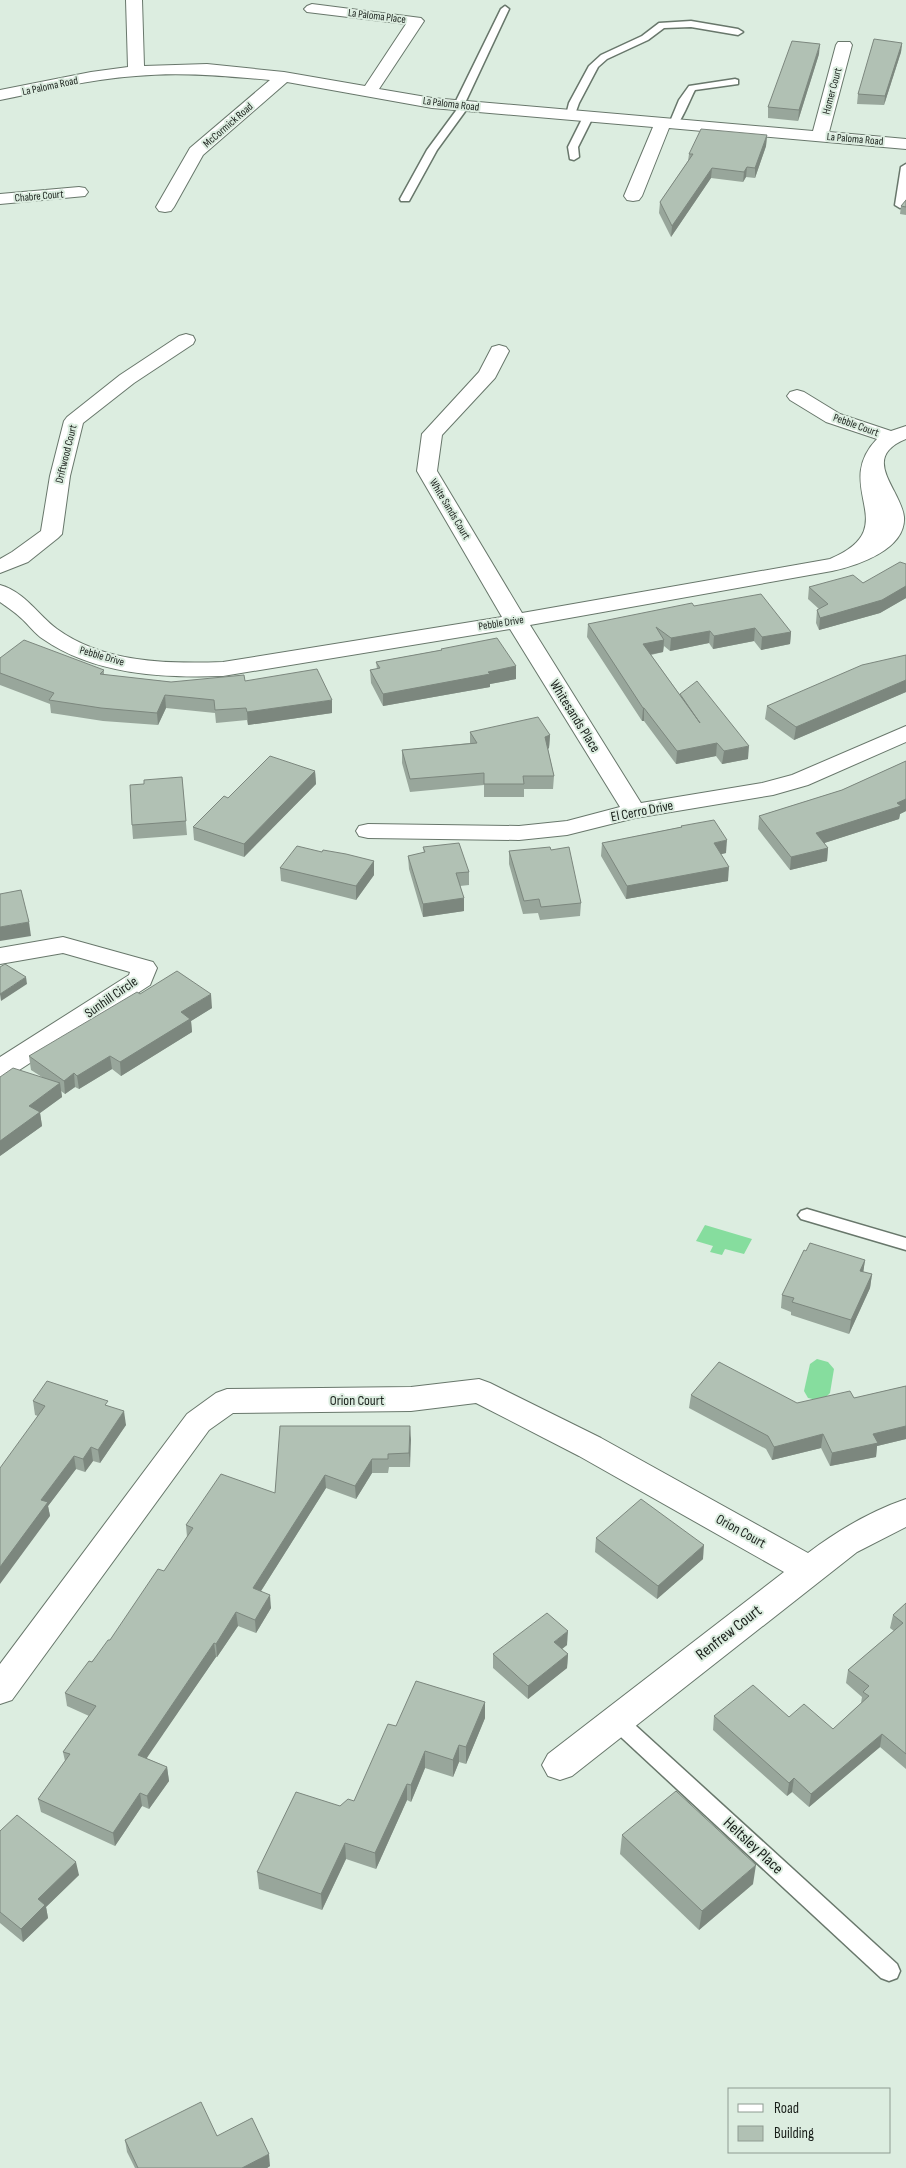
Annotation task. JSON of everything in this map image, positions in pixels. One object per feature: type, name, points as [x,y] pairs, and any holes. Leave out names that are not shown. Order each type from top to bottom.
[{"type":"street","points":[[134,0],[136,71]]},
{"type":"street","name":"La Paloma Place","points":[[312,9],[416,21],[369,92]]},
{"type":"street","name":"Homer Court","points":[[820,136],[844,45]]},
{"type":"street","name":"La Paloma Road","points":[[0,95],[92,77],[136,71],[207,69],[284,77],[461,106],[906,144]]},
{"type":"street","name":"McCormick Road","points":[[165,207],[196,152],[284,77]]},
{"type":"street","points":[[633,196],[669,124]]},
{"type":"street","name":"Chabre Court","points":[[0,199],[79,192]]},
{"type":"street","name":"Driftwood Court","points":[[0,567],[20,557],[51,534],[60,476],[74,421],[128,379],[186,340]]},
{"type":"street","name":"White Sands Court","points":[[499,351],[488,374],[432,434],[427,471],[516,620]]},
{"type":"street","name":"Pebble Court","points":[[797,396],[833,418],[898,434]]},
{"type":"street","name":"Pebble Drive","points":[[0,592],[27,612],[51,635],[89,655],[167,670],[222,669],[832,565],[871,551],[885,539],[893,527],[892,516],[873,473],[874,454],[898,434]]},
{"type":"street","name":"Whitesands Place","points":[[516,620],[634,811]]},
{"type":"street","name":"El Cerro Drive","points":[[368,831],[519,833],[566,828],[634,811],[764,790],[800,780],[906,733]]},
{"type":"street","name":"Sunhill Circle","points":[[0,956],[63,945],[144,968],[141,979],[0,1070]]},
{"type":"street","name":"Orion Court","points":[[0,1690],[198,1422],[227,1400],[411,1399],[479,1391],[590,1447],[810,1570]]},
{"type":"street","name":"Renfrew Court","points":[[560,1765],[845,1543],[906,1512]]},
{"type":"lane","points":[[405,199],[432,150],[461,106],[505,9]]},
{"type":"lane","points":[[571,115],[574,103],[594,66],[604,57],[645,38],[662,25],[691,24],[738,32]]},
{"type":"lane","points":[[669,124],[692,88],[735,82]]},
{"type":"lane","points":[[574,157],[573,146],[588,117]]},
{"type":"lane","points":[[900,204],[906,167]]},
{"type":"lane","points":[[808,1214],[906,1244]]},
{"type":"lane","name":"Heltsley Place","points":[[616,1720],[889,1971]]},
{"type":"shaded area","points":[[705,1225],[752,1239],[744,1254],[725,1249],[722,1255],[710,1252],[713,1246],[696,1241]]},
{"type":"shaded area","points":[[817,1359],[828,1362],[834,1369],[830,1393],[822,1401],[808,1398],[804,1391],[810,1364]]},
{"type":"building","points":[[874,39],[902,43],[885,96],[858,94]]},
{"type":"building","points":[[792,41],[820,44],[799,110],[768,107]]},
{"type":"building","points":[[701,129],[767,135],[755,168],[747,167],[744,172],[712,168],[672,226],[660,202],[693,154],[689,154]]},
{"type":"building","points":[[906,200],[906,207],[901,206]]},
{"type":"building","points":[[900,562],[906,564],[906,586],[882,600],[820,618],[817,610],[828,604],[809,587],[853,575],[863,583]]},
{"type":"building","points":[[761,594],[791,632],[762,637],[755,628],[714,636],[710,631],[671,638],[656,627],[664,640],[643,644],[700,723],[680,694],[697,681],[749,746],[724,751],[717,743],[677,751],[643,708],[588,624],[692,603],[694,606]]},
{"type":"building","points":[[497,638],[516,666],[488,672],[490,674],[383,694],[370,670],[380,668],[376,662]]},
{"type":"building","points":[[24,640],[104,670],[100,674],[171,682],[244,675],[245,681],[317,669],[332,700],[247,712],[246,708],[215,710],[214,700],[165,695],[157,713],[101,708],[49,700],[54,693],[0,673],[0,658]]},
{"type":"building","points":[[906,655],[906,680],[796,727],[767,706],[862,665]]},
{"type":"building","points":[[538,717],[550,735],[545,737],[554,776],[523,776],[524,784],[484,784],[484,773],[410,779],[402,750],[477,743],[470,732]]},
{"type":"building","points":[[270,756],[315,771],[244,844],[193,827],[224,796],[228,798]]},
{"type":"building","points":[[906,761],[906,799],[897,803],[901,806],[816,833],[828,848],[791,857],[759,816],[842,790]]},
{"type":"building","points":[[182,777],[186,821],[132,825],[130,785],[144,784],[144,780]]},
{"type":"building","points":[[714,820],[727,840],[714,843],[729,867],[627,886],[602,843],[681,826]]},
{"type":"building","points":[[459,843],[469,872],[456,873],[464,898],[423,904],[408,856],[425,852],[423,847]]},
{"type":"building","points":[[297,846],[322,852],[323,850],[346,854],[374,861],[356,886],[280,868]]},
{"type":"building","points":[[550,847],[551,850],[569,847],[581,903],[541,907],[539,899],[524,901],[509,851]]},
{"type":"building","points":[[21,890],[29,922],[0,927],[0,894]]},
{"type":"building","points":[[5,964],[26,977],[0,994],[0,967]]},
{"type":"building","points":[[177,971],[211,994],[181,1012],[190,1019],[120,1062],[110,1056],[77,1076],[74,1073],[64,1081],[29,1056],[137,992],[140,994]]},
{"type":"building","points":[[13,1068],[60,1083],[29,1106],[40,1112],[0,1141],[0,1077]]},
{"type":"building","points":[[810,1243],[865,1260],[860,1271],[872,1274],[851,1320],[792,1302],[794,1298],[782,1295],[804,1250],[806,1251]]},
{"type":"building","points":[[719,1362],[797,1403],[850,1391],[854,1398],[906,1386],[906,1426],[873,1434],[878,1443],[832,1453],[823,1434],[774,1447],[768,1436],[691,1395]]},
{"type":"building","points":[[47,1381],[108,1401],[105,1405],[124,1411],[98,1450],[91,1447],[83,1459],[74,1456],[41,1500],[48,1502],[0,1567],[0,1468],[45,1406],[33,1401]]},
{"type":"building","points":[[280,1426],[410,1426],[409,1453],[388,1454],[388,1459],[372,1459],[355,1486],[325,1475],[253,1588],[270,1595],[255,1620],[236,1612],[216,1644],[214,1643],[138,1755],[167,1767],[147,1796],[140,1793],[113,1833],[38,1799],[70,1754],[63,1752],[96,1706],[65,1693],[89,1661],[92,1662],[108,1640],[110,1640],[158,1569],[164,1571],[193,1528],[186,1525],[221,1474],[275,1493]]},
{"type":"building","points":[[641,1499],[704,1545],[658,1586],[596,1538]]},
{"type":"building","points":[[906,1603],[906,1754],[882,1734],[811,1794],[794,1778],[789,1783],[714,1716],[753,1685],[789,1717],[804,1704],[833,1729],[869,1696],[863,1692],[869,1686],[848,1670],[903,1623],[893,1615]]},
{"type":"building","points":[[547,1613],[568,1631],[554,1642],[568,1654],[528,1686],[493,1654]]},
{"type":"building","points":[[416,1681],[485,1702],[466,1747],[459,1745],[453,1760],[425,1751],[411,1785],[407,1784],[375,1853],[345,1843],[321,1894],[257,1872],[296,1792],[340,1806],[348,1799],[354,1801],[388,1724],[396,1726]]},
{"type":"building","points":[[676,1791],[756,1865],[702,1911],[622,1835]]},
{"type":"building","points":[[17,1815],[76,1862],[38,1899],[45,1905],[21,1929],[0,1912],[0,1831]]},
{"type":"building","points":[[201,2102],[217,2136],[252,2118],[269,2154],[242,2168],[138,2168],[125,2140]]}]
